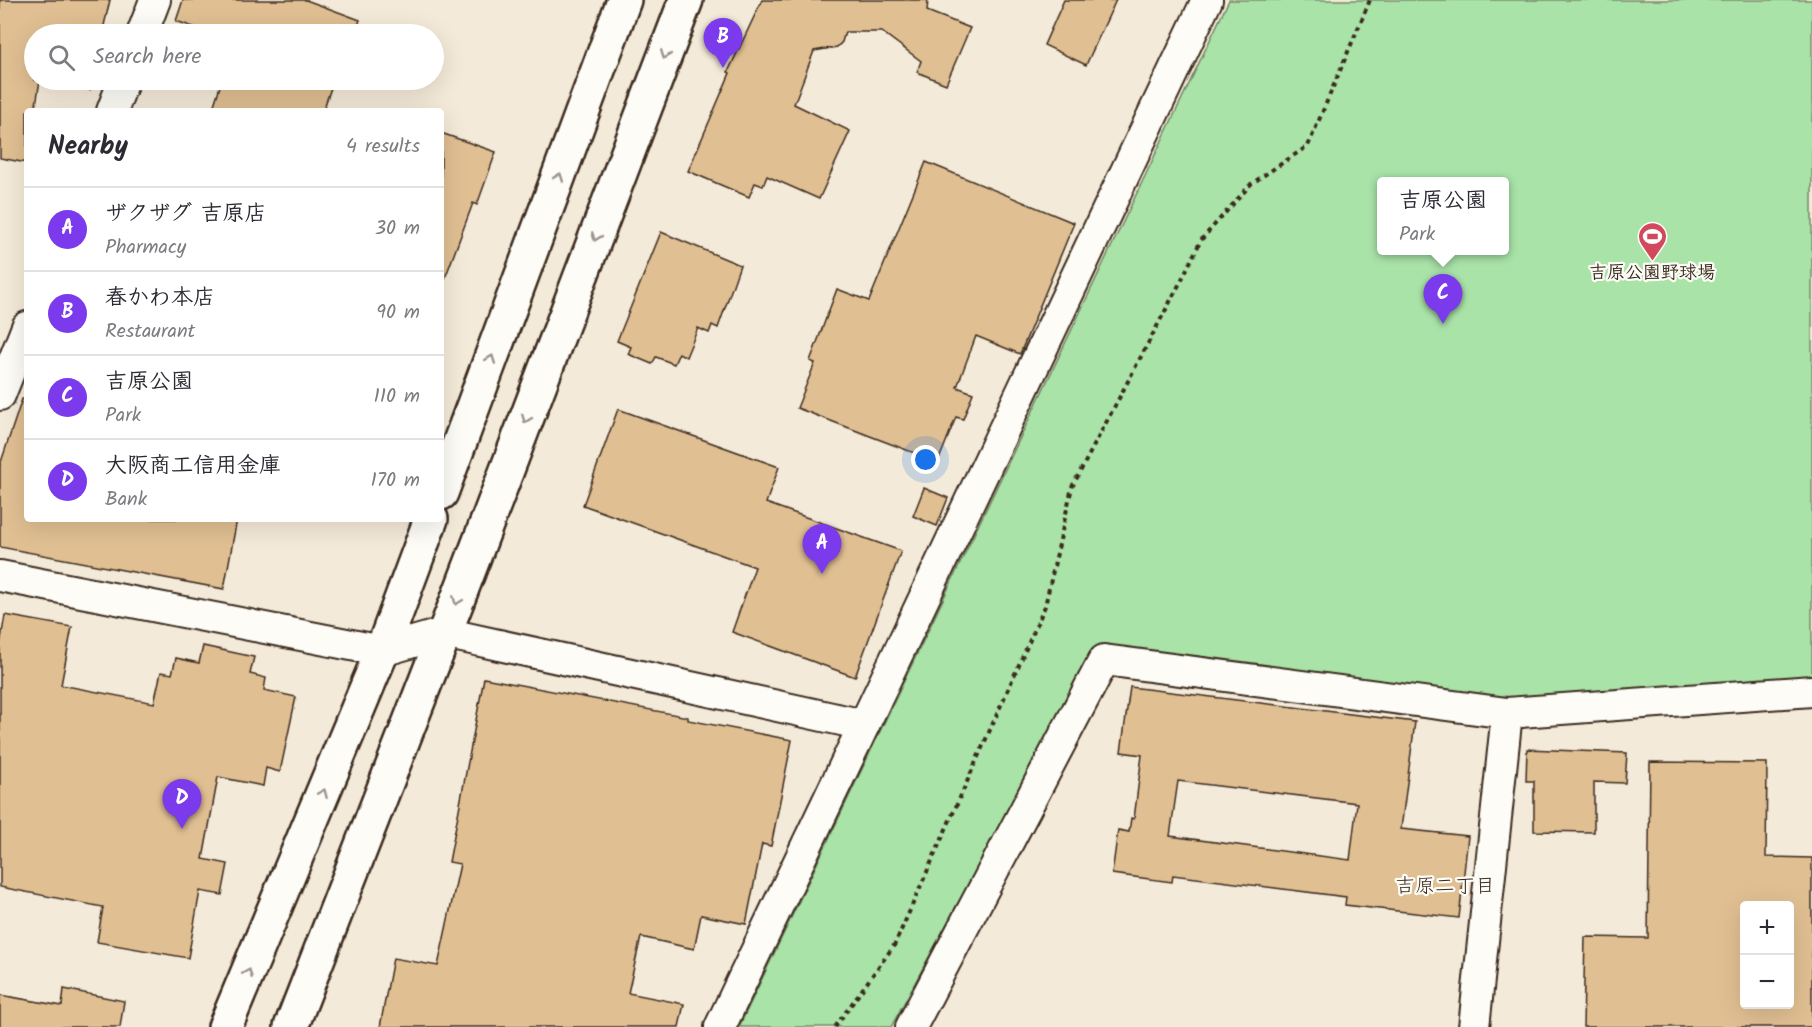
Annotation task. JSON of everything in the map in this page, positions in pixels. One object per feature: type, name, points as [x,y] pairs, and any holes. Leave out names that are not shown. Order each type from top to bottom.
[{"type":"street","points":[[146,24],[155,0]]},
{"type":"street","points":[[444,485],[624,0]]},
{"type":"street","points":[[291,1027],[686,0]]},
{"type":"street","points":[[720,1027],[1207,0]]},
{"type":"street","points":[[113,108],[120,90]]},
{"type":"street","points":[[0,395],[24,335]]},
{"type":"street","points":[[225,1027],[382,651],[430,522]]},
{"type":"street","points":[[0,576],[382,651],[444,633],[864,725]]},
{"type":"street","points":[[911,1027],[1104,660],[1507,713],[1812,691]]},
{"type":"street","points":[[1474,1027],[1507,713]]},
{"type":"path","points":[[835,1027],[895,944],[1045,606],[1072,486],[1201,240],[1251,184],[1308,146],[1370,0]]},
{"type":"green space","points":[[1229,0],[1812,0],[1812,678],[1514,700],[1096,649],[891,1027],[739,1027]]},
{"type":"building","points":[[0,0],[110,0],[104,24],[24,24],[24,90],[38,90],[35,108],[24,108],[24,162],[0,158]]},
{"type":"building","points":[[183,0],[306,0],[360,20],[359,24],[185,24],[176,21]]},
{"type":"building","points":[[762,0],[928,0],[927,11],[970,28],[946,84],[917,72],[921,61],[882,32],[845,32],[842,42],[837,47],[814,51],[794,104],[850,131],[819,199],[767,176],[763,186],[755,183],[749,197],[688,171],[730,73],[728,72]]},
{"type":"building","points":[[1064,0],[1116,0],[1086,65],[1044,45]]},
{"type":"building","points":[[219,90],[330,90],[324,108],[213,108]]},
{"type":"building","points":[[444,134],[496,152],[477,205],[473,203],[444,281]]},
{"type":"building","points":[[926,162],[1074,223],[1020,354],[976,336],[957,387],[973,393],[963,419],[956,417],[938,462],[797,408],[815,363],[810,361],[837,289],[869,301]]},
{"type":"building","points":[[661,232],[740,265],[718,328],[712,325],[709,333],[698,328],[686,357],[679,353],[674,364],[656,357],[652,364],[628,354],[631,347],[617,341]]},
{"type":"building","points":[[22,399],[24,399],[24,522],[236,522],[224,589],[0,547],[0,465]]},
{"type":"building","points":[[618,409],[779,467],[766,503],[901,551],[855,677],[732,632],[755,567],[583,505]]},
{"type":"building","points":[[924,488],[948,498],[937,526],[913,516]]},
{"type":"building","points":[[5,615],[72,627],[61,685],[154,703],[161,672],[172,674],[176,658],[199,663],[203,646],[254,657],[250,674],[266,678],[264,690],[296,697],[280,772],[266,768],[263,786],[218,777],[203,859],[228,864],[222,895],[200,891],[188,958],[97,942],[103,907],[0,887],[0,645]]},
{"type":"building","points":[[484,678],[688,717],[688,720],[792,740],[771,846],[762,844],[746,924],[701,915],[694,949],[641,937],[628,993],[684,1004],[679,1027],[380,1027],[393,958],[438,966],[460,864],[449,862]]},
{"type":"building","points":[[1130,687],[1415,722],[1401,829],[1468,836],[1459,918],[1345,905],[1346,897],[1173,875],[1172,882],[1112,874],[1118,830],[1129,832],[1131,818],[1134,819],[1142,755],[1121,752]],"holes":[[[1178,781],[1357,803],[1350,860],[1170,836]]]},
{"type":"building","points":[[1527,749],[1627,753],[1625,783],[1594,782],[1594,832],[1534,831],[1534,781],[1526,781]]},
{"type":"building","points":[[1650,762],[1767,763],[1766,857],[1812,858],[1812,1027],[1583,1027],[1585,937],[1648,938]]},
{"type":"building","points":[[64,989],[124,1001],[120,1027],[0,1027],[0,995],[62,1006]]},
{"type":"place","name":"春かわ本店","points":[[723,68]]},
{"type":"place","name":"吉原公園野球場","points":[[1652,262]]},
{"type":"place","name":"吉原公園","points":[[1443,324]]},
{"type":"place","name":"ザクザグ 吉原店","points":[[822,574]]},
{"type":"place","name":"大阪商工信用金庫","points":[[182,829]]},
{"type":"district","name":"吉原二丁目","points":[[1445,887]]}]
